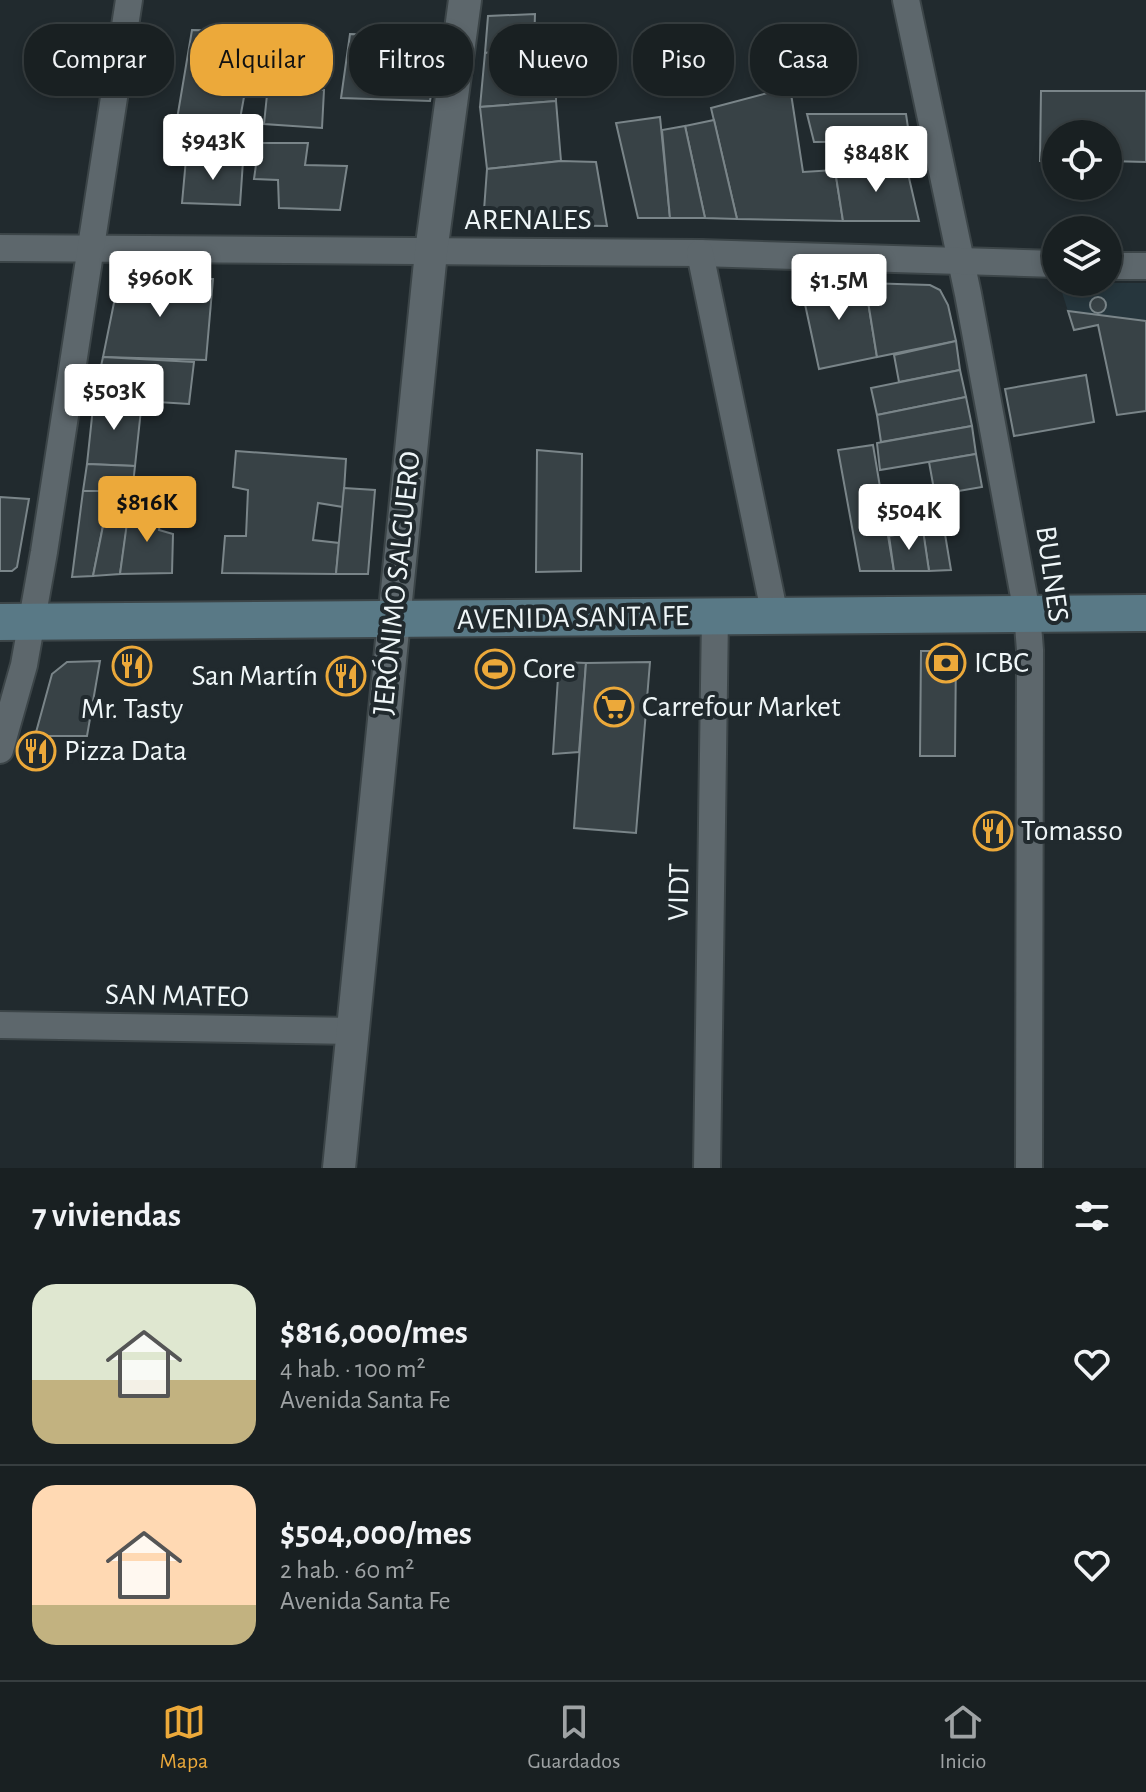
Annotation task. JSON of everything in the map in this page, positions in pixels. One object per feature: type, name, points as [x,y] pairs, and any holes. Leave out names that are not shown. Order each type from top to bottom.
[{"type":"main road","name":"AVENIDA SANTA FE","points":[[16,622],[1146,613]]},
{"type":"street","points":[[0,750],[24,665],[16,622],[90,246],[129,0]]},
{"type":"street","name":"JERÓNIMO SALGUERO","points":[[339,1168],[431,252],[465,0]]},
{"type":"street","name":"BULNES","points":[[906,0],[961,263],[1027,613],[1030,650],[1029,1168]]},
{"type":"street","name":"ARENALES","points":[[0,248],[90,246],[700,253],[1042,264]]},
{"type":"street","points":[[700,253],[775,616]]},
{"type":"street","points":[[1122,266],[1146,266]]},
{"type":"street","name":"VIDT","points":[[707,1168],[715,616]]},
{"type":"street","name":"SAN MATEO","points":[[0,1025],[354,1031]]},
{"type":"shaded area","points":[[1122,283],[1146,283],[1146,411],[1117,415],[1098,326],[1074,330],[1063,296],[1122,296]]},
{"type":"building","points":[[535,14],[535,24],[489,24],[489,53],[485,53],[488,16]]},
{"type":"building","points":[[349,41],[349,96],[431,96],[430,101],[341,98]]},
{"type":"building","points":[[190,42],[190,96],[244,96],[240,119],[177,119]]},
{"type":"building","points":[[485,53],[489,53],[489,96],[556,96],[556,101],[480,107]]},
{"type":"building","points":[[1041,91],[1146,91],[1146,162],[1122,161],[1122,120],[1042,120],[1040,161]]},
{"type":"building","points":[[267,96],[324,96],[322,128],[264,124]]},
{"type":"building","points":[[756,96],[791,96],[803,172],[835,170],[843,221],[737,219],[711,108]]},
{"type":"building","points":[[556,101],[561,161],[487,169],[480,107]]},
{"type":"building","points":[[807,114],[906,114],[910,141],[814,142]]},
{"type":"building","points":[[660,117],[670,218],[638,218],[616,123]]},
{"type":"building","points":[[714,120],[737,219],[705,218],[685,126]]},
{"type":"building","points":[[685,126],[705,218],[670,218],[662,130]]},
{"type":"building","points":[[259,143],[308,143],[305,165],[347,166],[340,210],[279,208],[278,180],[254,179]]},
{"type":"building","points":[[186,159],[243,161],[240,205],[182,203]]},
{"type":"building","points":[[561,161],[596,162],[607,226],[483,224],[487,169]]},
{"type":"building","points":[[906,165],[919,221],[843,221],[835,170]]},
{"type":"building","points":[[119,278],[213,279],[206,360],[103,357]]},
{"type":"building","points":[[800,281],[865,283],[877,357],[819,369]]},
{"type":"building","points":[[865,283],[930,285],[940,290],[948,305],[956,341],[877,357]]},
{"type":"building","points":[[1095,297],[1101,297],[1106,305],[1104,311],[1095,313],[1090,308],[1090,302]]},
{"type":"building","points":[[1068,311],[1146,321],[1146,411],[1117,415],[1098,325],[1074,330]]},
{"type":"building","points":[[956,341],[960,370],[899,382],[894,355]]},
{"type":"building","points":[[103,357],[194,362],[189,404],[94,398]]},
{"type":"building","points":[[960,370],[966,397],[877,415],[871,388]]},
{"type":"building","points":[[1086,375],[1094,422],[1014,436],[1005,389]]},
{"type":"building","points":[[966,397],[972,426],[881,442],[877,415]]},
{"type":"building","points":[[94,398],[142,400],[135,466],[87,464]]},
{"type":"building","points":[[972,426],[976,454],[880,470],[877,443]]},
{"type":"building","points":[[873,445],[880,487],[861,491],[865,514],[884,512],[894,571],[860,571],[838,450]]},
{"type":"building","points":[[537,450],[582,454],[581,571],[536,572]]},
{"type":"building","points":[[236,451],[346,459],[343,507],[318,503],[313,540],[339,543],[336,574],[222,573],[225,536],[246,536],[248,490],[233,487]]},
{"type":"building","points":[[976,454],[982,487],[935,495],[929,462]]},
{"type":"building","points":[[87,464],[135,466],[132,493],[83,491]]},
{"type":"building","points":[[344,488],[375,490],[368,574],[336,574]]},
{"type":"building","points":[[83,491],[110,491],[93,576],[72,577]]},
{"type":"building","points":[[110,491],[132,493],[120,574],[93,576]]},
{"type":"building","points":[[0,497],[29,499],[17,567],[12,571],[0,571]]},
{"type":"building","points":[[129,508],[162,508],[159,530],[173,534],[172,573],[120,574]]},
{"type":"building","points":[[942,516],[951,570],[929,571],[921,519]]},
{"type":"building","points":[[923,530],[929,571],[894,571],[889,536]]},
{"type":"building","points":[[921,651],[956,651],[955,756],[920,756]]},
{"type":"building","points":[[100,661],[87,736],[35,736],[52,674],[67,662]]},
{"type":"building","points":[[559,662],[586,663],[579,752],[553,754]]},
{"type":"building","name":"Carrefour Market","points":[[650,662],[636,833],[574,828],[586,663]]},
{"type":"place","name":"ICBC","points":[[946,663]]},
{"type":"place","name":"Mr. Tasty","points":[[132,666]]},
{"type":"place","name":"Core","points":[[495,669]]},
{"type":"place","name":"San Martín","points":[[346,676]]},
{"type":"place","name":"Carrefour Market","points":[[614,707]]},
{"type":"place","name":"Pizza Data","points":[[36,751]]},
{"type":"place","name":"Tomasso","points":[[993,831]]}]
